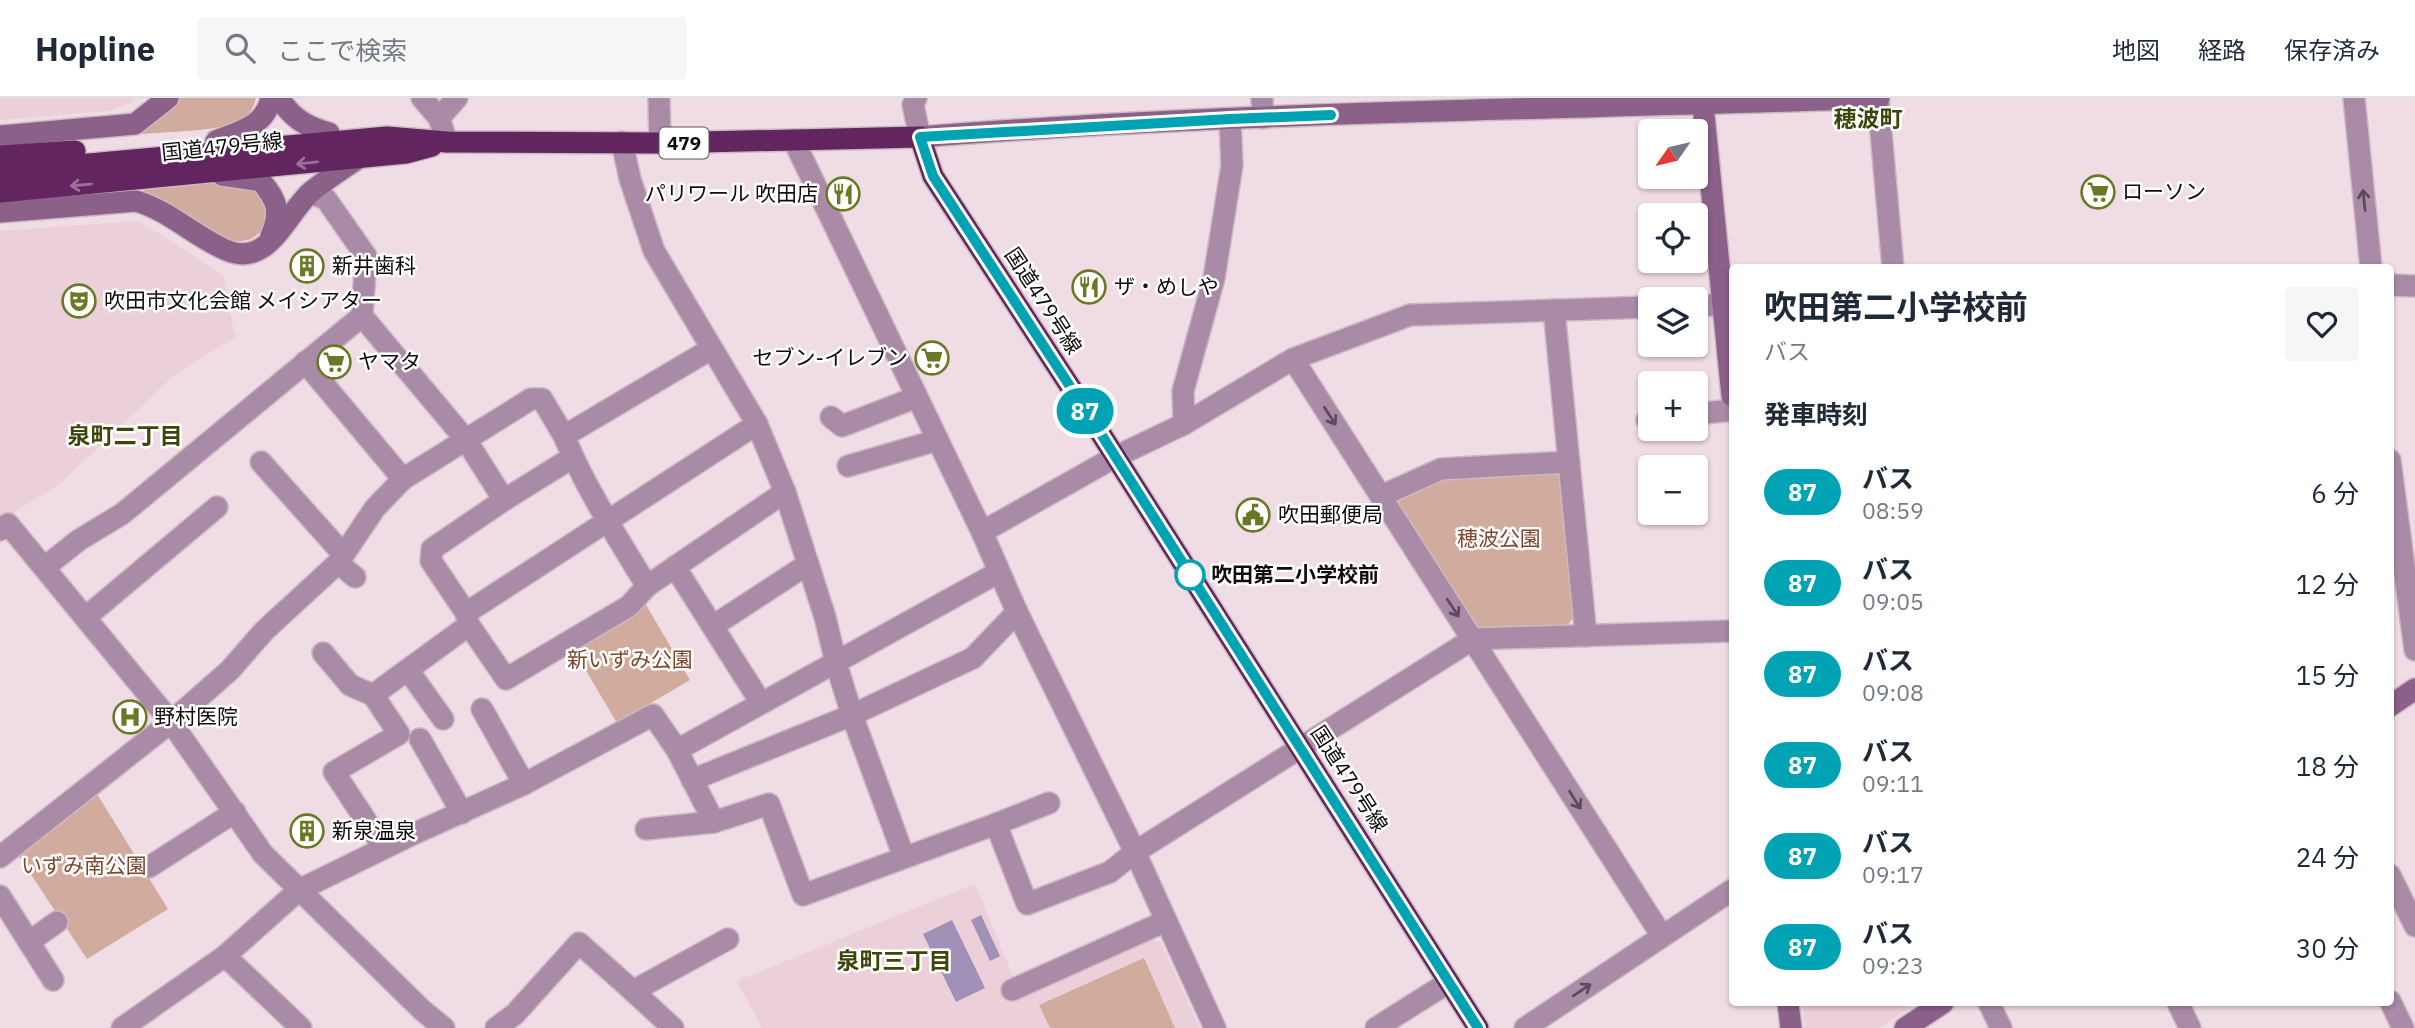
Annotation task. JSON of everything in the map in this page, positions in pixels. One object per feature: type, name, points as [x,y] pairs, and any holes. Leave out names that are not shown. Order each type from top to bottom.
[{"type":"highway","name":"479","points":[[0,156],[329,133],[387,137]]},
{"type":"highway","name":"国道479号線","points":[[0,172],[387,137],[447,142],[660,143],[920,137],[933,176],[1478,1028]]},
{"type":"highway","name":"国道479号線","points":[[0,192],[406,153],[447,142]]},
{"type":"street","points":[[0,136],[135,124],[168,98]]},
{"type":"street","points":[[216,141],[249,128],[266,113],[271,98]]},
{"type":"street","points":[[279,98],[288,111],[300,121],[329,133]]},
{"type":"street","points":[[422,98],[439,118],[447,142]]},
{"type":"street","points":[[439,118],[457,98]]},
{"type":"street","points":[[659,98],[660,143]]},
{"type":"street","points":[[916,98],[913,105],[920,137],[1230,119],[1262,108],[1879,98],[1893,264]]},
{"type":"street","points":[[2354,98],[2371,264]]},
{"type":"street","points":[[1702,102],[1729,327]]},
{"type":"street","points":[[1184,424],[1184,391],[1213,278],[1232,164],[1230,119]]},
{"type":"street","points":[[794,141],[982,532],[1017,612],[1135,852],[1215,1028]]},
{"type":"street","points":[[622,142],[630,179],[653,251],[757,424],[785,492],[825,617],[852,715],[904,857]]},
{"type":"street","points":[[0,212],[136,201],[155,206],[226,250],[242,254],[268,245],[310,193],[360,157]]},
{"type":"street","points":[[203,174],[238,176],[261,181],[275,198],[277,221],[268,245]]},
{"type":"street","points":[[310,193],[326,200],[366,256],[362,316],[466,440],[504,500]]},
{"type":"street","points":[[2394,285],[2415,286]]},
{"type":"street","points":[[1708,305],[1728,304]]},
{"type":"street","points":[[982,532],[1115,457],[1184,424],[1293,359],[1410,315],[1638,307]]},
{"type":"street","points":[[1554,310],[1586,636]]},
{"type":"street","points":[[45,567],[79,540],[122,514],[362,316]]},
{"type":"street","points":[[564,436],[711,349]]},
{"type":"street","points":[[1293,359],[1662,936]]},
{"type":"street","points":[[305,362],[403,479]]},
{"type":"street","points":[[831,417],[842,426],[917,397]]},
{"type":"street","points":[[0,857],[171,722],[230,670],[264,631],[341,559],[375,508],[403,479],[531,399],[542,398],[607,520],[647,586]]},
{"type":"street","points":[[1708,413],[1729,410]]},
{"type":"street","points":[[373,695],[408,670],[468,619],[607,520],[757,424]]},
{"type":"street","points":[[848,467],[938,440]]},
{"type":"street","points":[[573,457],[432,550],[431,561],[506,679],[629,606],[647,586],[785,492]]},
{"type":"street","points":[[261,462],[355,577]]},
{"type":"street","points":[[1381,496],[1441,469],[1569,463]]},
{"type":"street","points":[[2394,490],[2415,650]]},
{"type":"street","points":[[86,617],[218,508]]},
{"type":"street","points":[[0,530],[8,524],[86,617],[171,722],[263,854],[434,1025]]},
{"type":"street","points":[[713,626],[808,564]]},
{"type":"street","points":[[675,567],[761,703]]},
{"type":"street","points":[[677,750],[999,572]]},
{"type":"street","points":[[692,780],[852,715],[973,659],[1017,612]]},
{"type":"street","points":[[996,824],[1027,904],[1110,872],[1135,852],[1473,639],[1729,631]]},
{"type":"street","points":[[323,653],[350,685],[373,695],[399,734],[334,772],[384,848]]},
{"type":"street","points":[[408,670],[443,719]]},
{"type":"street","points":[[2394,703],[2415,689]]},
{"type":"street","points":[[482,709],[524,784]]},
{"type":"street","points":[[126,1026],[225,956],[299,890],[524,784],[653,715],[677,750],[713,822]]},
{"type":"street","points":[[420,739],[462,813]]},
{"type":"street","points":[[646,828],[713,822],[769,804],[803,895],[1049,803]]},
{"type":"street","points":[[149,867],[235,812]]},
{"type":"street","points":[[2394,883],[2415,926]]},
{"type":"street","points":[[1525,1028],[1729,892]]},
{"type":"street","points":[[0,896],[53,981]]},
{"type":"street","points":[[1012,990],[1166,921]]},
{"type":"street","points":[[29,942],[57,922]]},
{"type":"street","points":[[633,990],[728,939]]},
{"type":"street","points":[[496,1028],[515,1014],[579,943],[673,1028]]},
{"type":"street","points":[[225,956],[301,1028]]},
{"type":"street","points":[[1376,1028],[1448,982]]},
{"type":"street","points":[[1788,1006],[1791,1028]]},
{"type":"street","points":[[1905,1028],[1938,1006]]},
{"type":"street","points":[[1990,1006],[2001,1028]]},
{"type":"street","points":[[2179,1006],[2190,1028]]},
{"type":"street","points":[[2392,1006],[2403,1028]]},
{"type":"shaded area","points":[[0,98],[136,98],[131,103],[108,111],[0,120]]},
{"type":"shaded area","name":"吹田市文化会館 メイシアター","points":[[139,221],[223,275],[235,337],[173,376],[63,481],[0,522],[0,231]]},
{"type":"shaded area","points":[[975,884],[1020,994],[1144,939],[1160,941],[1200,1028],[762,1028],[737,981]]},
{"type":"shaded area","points":[[981,915],[1000,956],[990,961],[971,920]]},
{"type":"shaded area","points":[[952,920],[985,988],[956,1002],[923,934]]},
{"type":"shaded area","points":[[1803,1006],[1912,1006],[1879,1028],[1805,1028]]},
{"type":"green space","points":[[179,98],[256,98],[246,116],[233,124],[208,129],[141,134],[140,130]]},
{"type":"green space","points":[[225,180],[256,190],[267,204],[267,220],[257,235],[250,239],[241,241],[222,237],[174,207],[145,194],[144,190]]},
{"type":"green space","name":"穂波公園","points":[[1553,470],[1562,481],[1573,618],[1566,627],[1480,629],[1397,507],[1401,494],[1444,476]]},
{"type":"green space","name":"新いずみ公園","points":[[642,598],[690,680],[617,723],[569,642]]},
{"type":"green space","name":"いずみ南公園","points":[[94,789],[168,909],[87,959],[16,852]]},
{"type":"green space","points":[[1144,958],[1175,1028],[1050,1028],[1039,1005]]},
{"type":"bus line","name":"87","points":[[1331,115],[920,137],[933,176],[1101,434],[1478,1028]]},
{"type":"place","name":"ローソン","points":[[2098,192]]},
{"type":"place","name":"パリワール 吹田店","points":[[843,194]]},
{"type":"place","name":"新井歯科","points":[[307,266]]},
{"type":"place","name":"ザ・めしや","points":[[1089,287]]},
{"type":"place","name":"吹田市文化会館 メイシアター","points":[[79,301]]},
{"type":"place","name":"セブン-イレブン","points":[[932,358]]},
{"type":"place","name":"ヤマタ","points":[[334,362]]},
{"type":"place","name":"吹田郵便局","points":[[1253,515]]},
{"type":"place","name":"吹田第二小学校前","points":[[1190,575]]},
{"type":"place","name":"野村医院","points":[[130,717]]},
{"type":"place","name":"新泉温泉","points":[[307,831]]},
{"type":"district","name":"穂波町","points":[[1868,119]]},
{"type":"district","name":"泉町二丁目","points":[[125,436]]},
{"type":"district","name":"泉町三丁目","points":[[894,961]]}]
